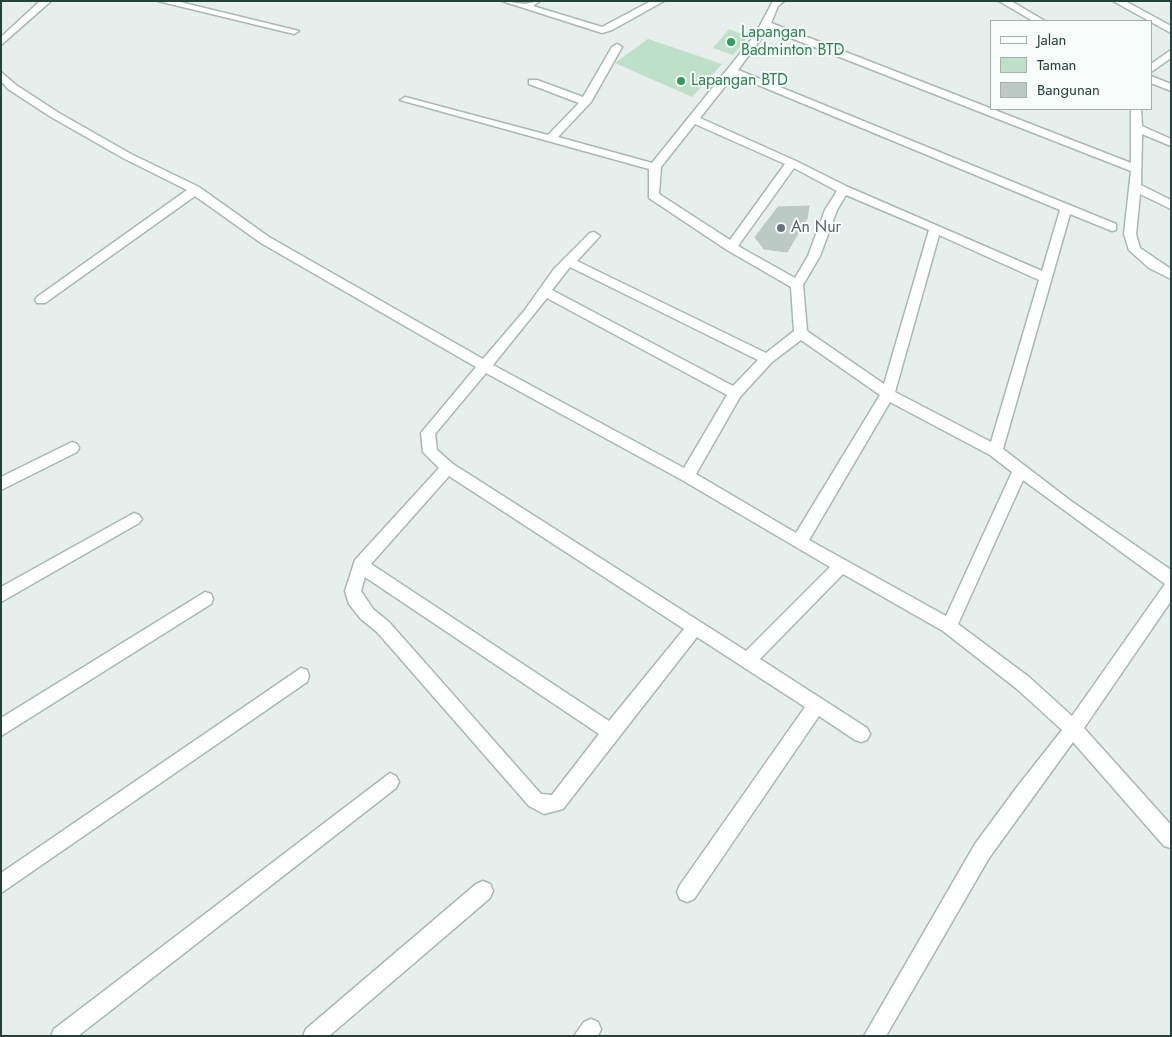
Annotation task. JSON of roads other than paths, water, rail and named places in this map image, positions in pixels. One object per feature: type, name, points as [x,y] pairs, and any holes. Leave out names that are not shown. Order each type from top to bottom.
[{"type":"street","points":[[1,42],[46,1]]},
{"type":"street","points":[[163,1],[294,32]]},
{"type":"street","points":[[507,1],[602,30],[659,1]]},
{"type":"street","points":[[525,7],[534,1]]},
{"type":"street","points":[[760,1],[777,3],[760,36],[655,167],[652,195],[731,247],[797,285]]},
{"type":"street","points":[[1004,1],[1038,20]]},
{"type":"street","points":[[1118,1],[1171,30]]},
{"type":"street","points":[[765,24],[1137,169]]},
{"type":"street","points":[[550,139],[586,102],[617,47]]},
{"type":"street","points":[[1152,68],[1171,53]]},
{"type":"street","points":[[733,71],[1066,209],[1112,226]]},
{"type":"street","points":[[1,75],[12,87],[55,115],[127,156],[194,190],[265,240],[486,367],[687,476],[799,542],[949,626],[1023,683],[1073,729],[1171,839]]},
{"type":"street","points":[[1152,79],[1171,88]]},
{"type":"street","points":[[533,82],[586,102]]},
{"type":"street","points":[[405,100],[655,167]]},
{"type":"street","points":[[1136,110],[1137,169],[1130,234],[1135,250],[1153,265],[1171,275]]},
{"type":"street","points":[[694,119],[792,163],[844,190],[935,228],[1046,278]]},
{"type":"street","points":[[1136,127],[1171,143]]},
{"type":"street","points":[[731,247],[792,163]]},
{"type":"street","points":[[1134,186],[1171,205]]},
{"type":"street","points":[[41,300],[194,190]]},
{"type":"street","points":[[801,333],[800,300],[797,285],[814,256],[831,210],[844,190]]},
{"type":"street","points":[[995,451],[1066,209]]},
{"type":"street","points":[[799,542],[888,394],[935,228]]},
{"type":"street","points":[[594,236],[558,272],[529,314],[486,367],[428,433],[430,452],[448,468],[861,734]]},
{"type":"street","points":[[569,262],[767,358]]},
{"type":"street","points":[[545,291],[735,393]]},
{"type":"street","points":[[687,476],[735,393],[767,358],[801,333]]},
{"type":"street","points":[[801,333],[888,394],[995,451],[1171,579]]},
{"type":"street","points":[[1,484],[72,448]]},
{"type":"street","points":[[448,468],[360,566],[353,591],[355,599],[367,614],[383,627],[535,800],[544,805],[557,803],[611,732],[696,627]]},
{"type":"street","points":[[949,626],[1020,471]]},
{"type":"street","points":[[1,595],[134,519]]},
{"type":"street","points":[[360,566],[611,732]]},
{"type":"street","points":[[747,661],[841,566]]},
{"type":"street","points":[[874,1036],[982,851],[1023,792],[1073,729],[1171,588]]},
{"type":"street","points":[[1,728],[205,599]]},
{"type":"street","points":[[1,884],[301,676]]},
{"type":"street","points":[[687,892],[816,706]]},
{"type":"street","points":[[61,1036],[390,782]]},
{"type":"street","points":[[313,1036],[483,891]]},
{"type":"place","name":"Lapangan Badminton BTD","points":[[731,42]]},
{"type":"place","name":"Lapangan BTD","points":[[681,81]]},
{"type":"place","name":"An Nur","points":[[781,228]]}]
